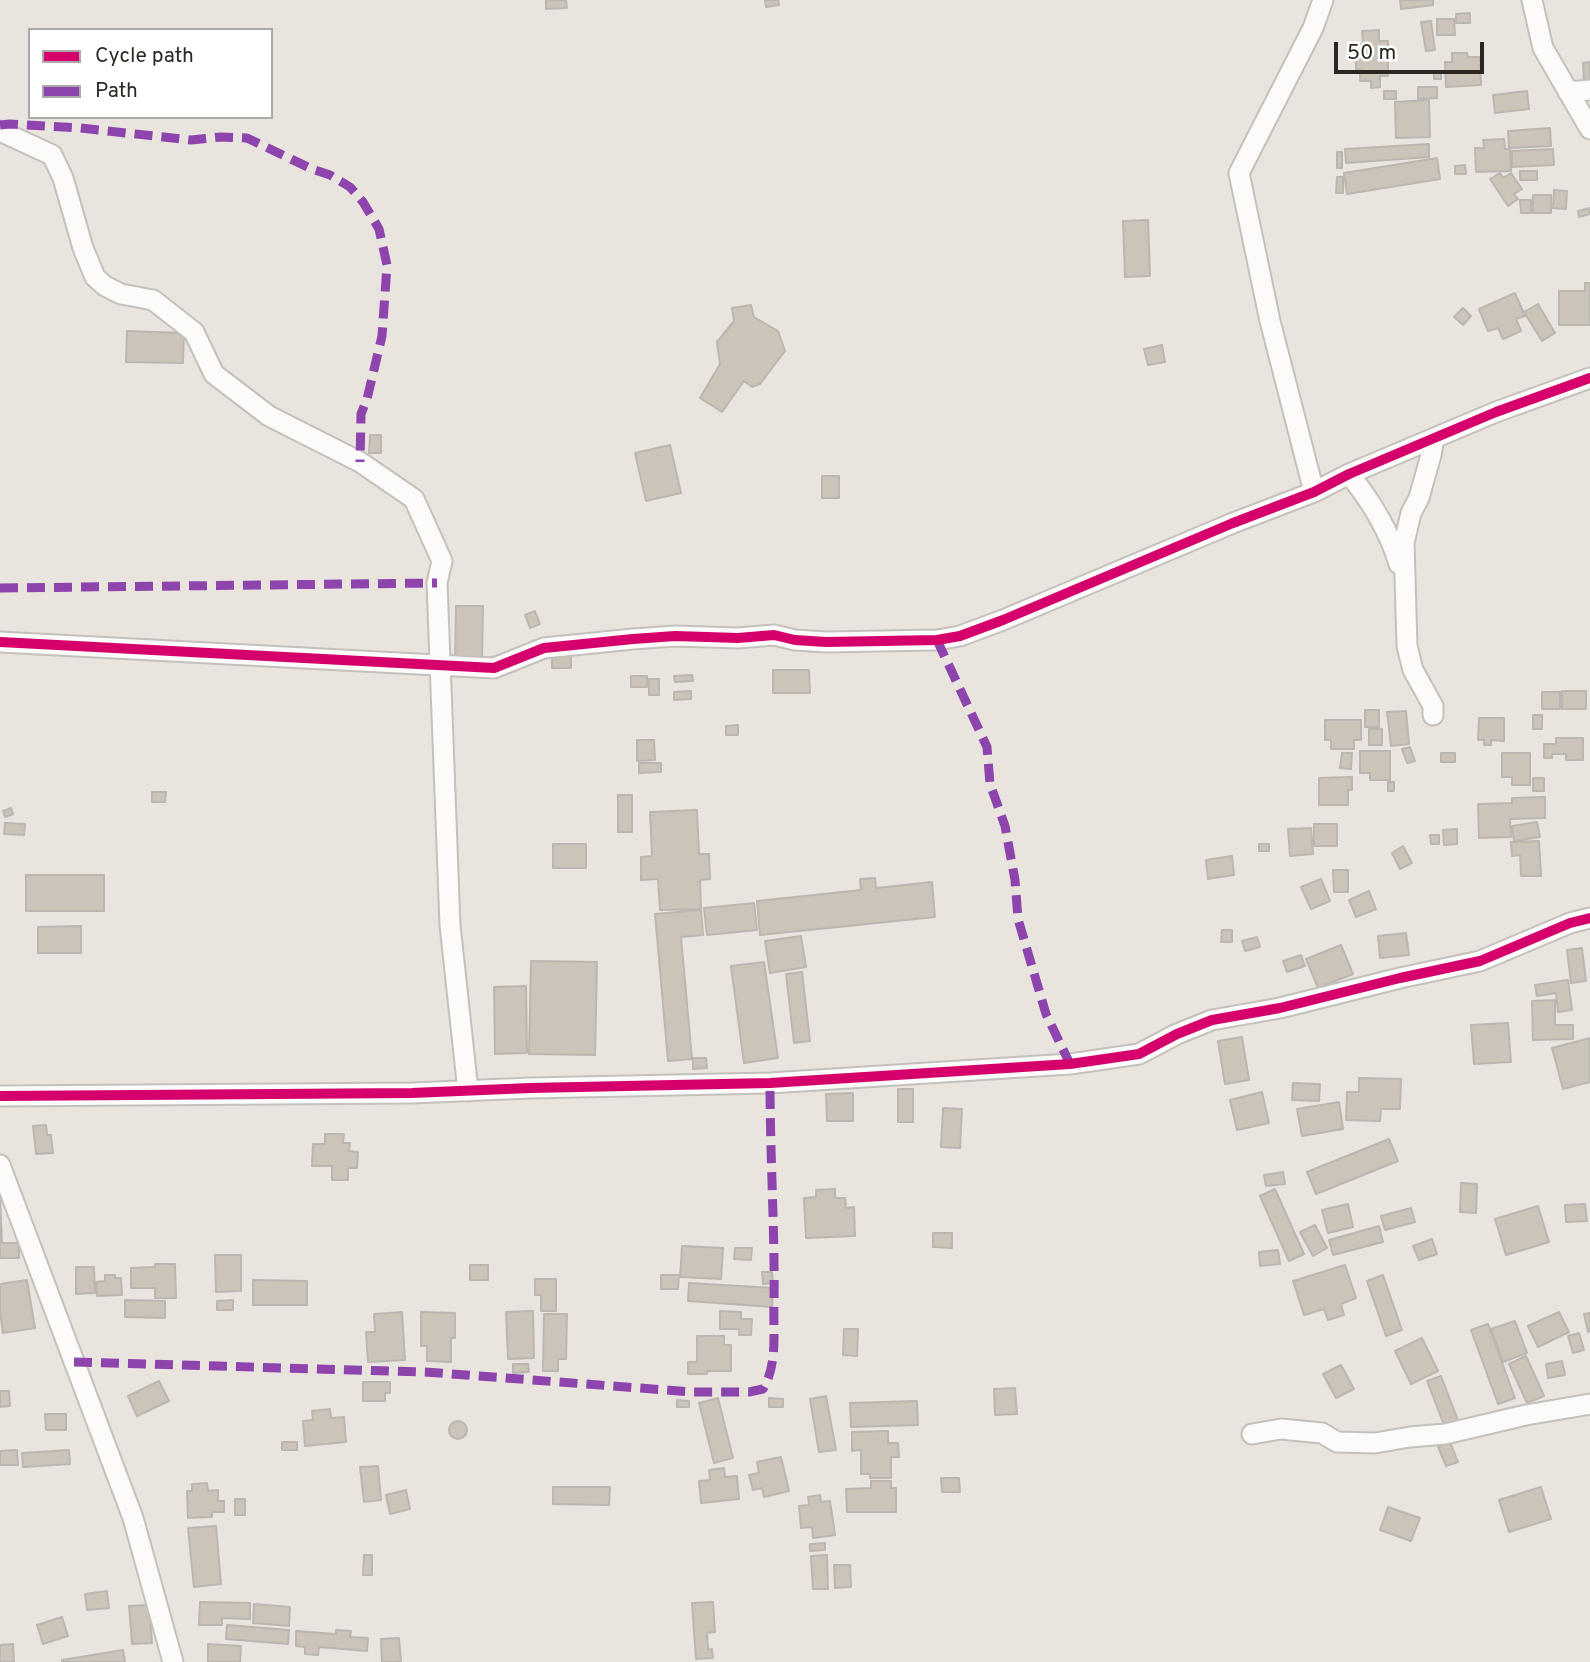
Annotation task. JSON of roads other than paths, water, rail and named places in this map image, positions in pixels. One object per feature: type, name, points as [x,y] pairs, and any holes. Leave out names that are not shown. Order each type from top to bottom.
[{"type":"street","points":[[1314,492],[1270,321],[1239,173],[1313,28],[1323,0]]},
{"type":"street","points":[[1532,0],[1543,48],[1590,128]]},
{"type":"street","points":[[1569,92],[1590,90]]},
{"type":"street","points":[[0,131],[52,155],[63,178],[83,248],[95,277],[105,286],[121,294],[153,300],[194,332],[214,374],[269,416],[360,462],[414,499],[442,561],[437,583],[450,925],[468,1091]]},
{"type":"street","points":[[0,642],[494,668],[544,649],[674,636],[738,638],[774,635],[795,640],[827,642],[937,640],[960,636],[1003,621],[1233,523],[1314,492],[1349,474],[1496,412],[1590,378]]},
{"type":"street","points":[[1433,715],[1433,706],[1413,670],[1407,646],[1404,543],[1434,438]]},
{"type":"street","points":[[1349,474],[1369,499],[1393,545],[1406,589]]},
{"type":"street","points":[[0,1096],[412,1093],[771,1083],[1070,1064],[1139,1054],[1212,1020],[1280,1008],[1480,961],[1570,923],[1590,918]]},
{"type":"street","points":[[0,1165],[133,1518],[173,1662]]},
{"type":"street","points":[[1252,1433],[1281,1429],[1322,1433],[1337,1442],[1375,1443],[1445,1433],[1564,1407],[1590,1404]]}]
